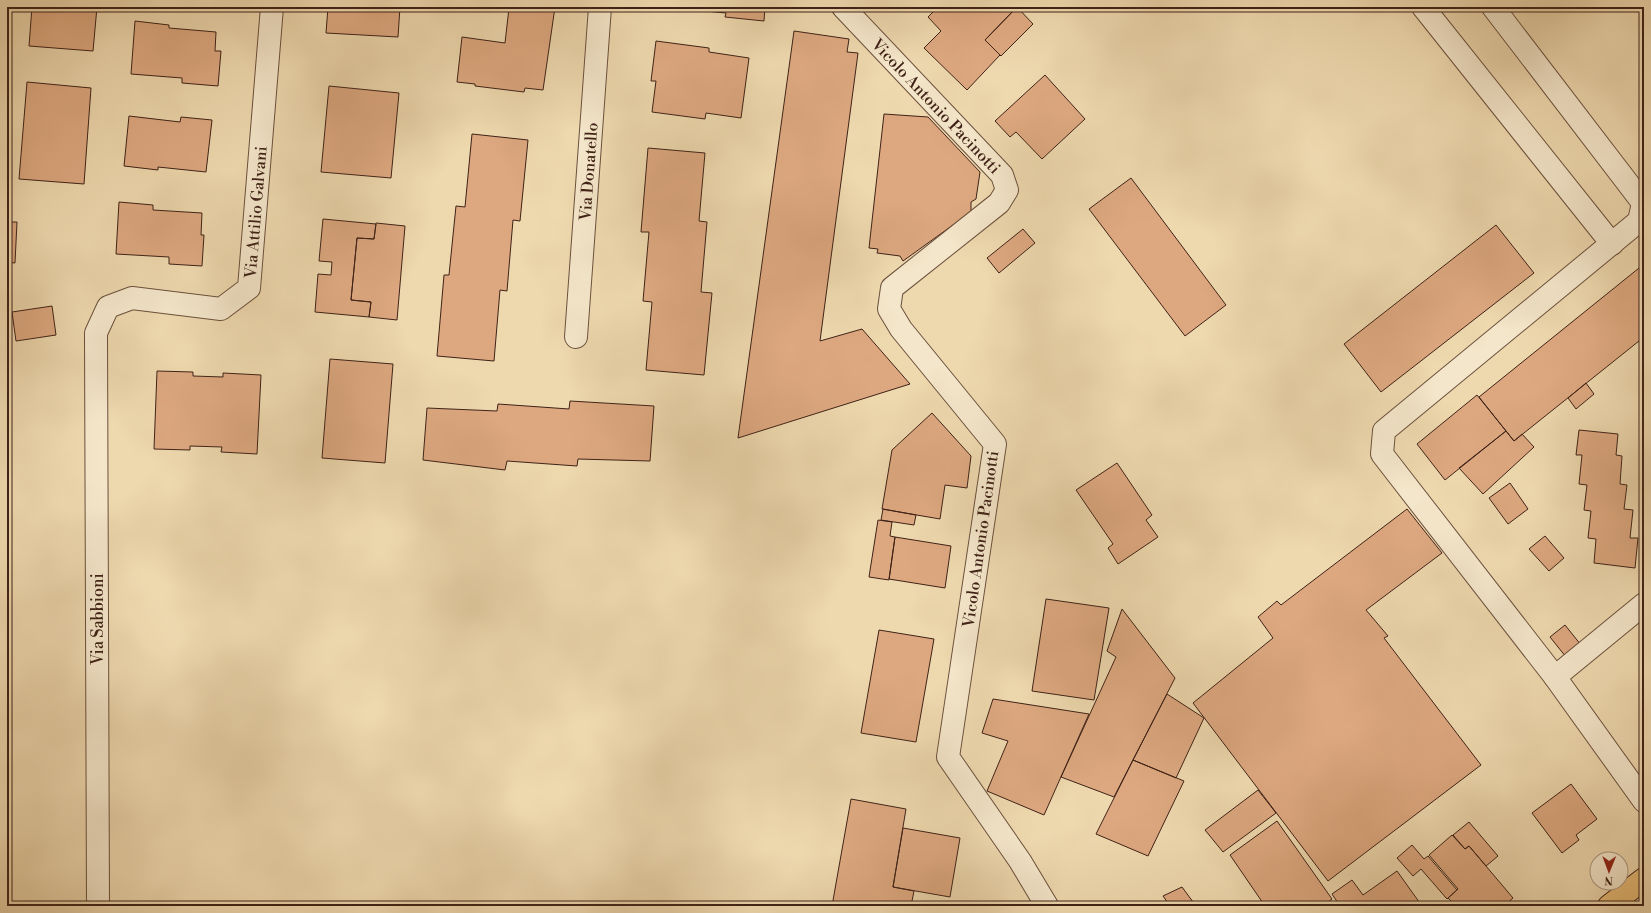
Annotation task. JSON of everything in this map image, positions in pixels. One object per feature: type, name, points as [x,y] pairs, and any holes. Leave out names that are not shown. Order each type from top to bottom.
[{"type":"main road","points":[[1609,906],[1644,878]]},
{"type":"street","name":"Via Attilio Galvani","points":[[96,333],[108,307],[132,298],[221,308],[248,288],[272,7]]},
{"type":"street","name":"Via Donatello","points":[[576,337],[600,7]]},
{"type":"street","name":"Vicolo Antonio Pacinotti","points":[[843,7],[1002,175],[1007,190],[999,203],[892,288],[889,309],[901,329],[995,444],[948,757],[1020,861],[1047,906]]},
{"type":"street","points":[[1423,7],[1612,244]]},
{"type":"street","points":[[1493,7],[1643,203],[1639,221],[1384,431],[1382,454],[1555,677],[1644,801]]},
{"type":"street","name":"Via Sabbioni","points":[[96,333],[98,906]]},
{"type":"street","points":[[1555,677],[1644,604]]},
{"type":"building","points":[[32,7],[97,7],[93,51],[29,46]]},
{"type":"building","points":[[328,7],[400,7],[398,37],[326,33]]},
{"type":"building","points":[[498,7],[555,7],[543,90],[525,88],[524,92],[475,86],[475,84],[457,82],[462,37],[505,43],[509,8]]},
{"type":"building","points":[[663,7],[765,7],[764,21],[725,17],[726,13]]},
{"type":"building","points":[[938,7],[1017,7],[985,40],[1000,55],[967,90],[924,48],[941,31],[928,17]]},
{"type":"building","points":[[1017,7],[1033,24],[1001,56],[985,40]]},
{"type":"building","points":[[135,21],[169,25],[169,28],[216,32],[215,51],[221,51],[218,86],[182,83],[182,78],[131,74]]},
{"type":"building","points":[[794,31],[849,39],[847,52],[858,53],[820,341],[862,329],[910,384],[738,438]]},
{"type":"building","points":[[656,41],[709,48],[709,52],[749,58],[741,118],[706,113],[705,119],[652,112],[656,81],[651,81]]},
{"type":"building","points":[[1045,75],[1085,119],[1042,159],[1016,132],[1010,137],[995,121]]},
{"type":"building","points":[[27,82],[91,88],[84,184],[19,179]]},
{"type":"building","points":[[329,86],[399,93],[391,178],[321,172]]},
{"type":"building","points":[[884,114],[928,117],[980,172],[976,199],[971,202],[971,212],[903,261],[900,256],[877,253],[878,249],[869,248]]},
{"type":"building","points":[[129,116],[180,122],[181,117],[212,120],[206,172],[158,167],[158,170],[124,166]]},
{"type":"building","points":[[472,134],[528,140],[520,221],[513,220],[507,291],[500,290],[494,361],[437,356],[444,275],[449,275],[456,206],[465,207]]},
{"type":"building","points":[[648,148],[705,153],[699,221],[707,222],[701,292],[712,293],[704,375],[646,370],[652,302],[643,301],[649,232],[641,232]]},
{"type":"building","points":[[1131,178],[1226,305],[1185,336],[1089,209]]},
{"type":"building","points":[[119,202],[153,205],[153,210],[202,213],[201,235],[204,235],[202,266],[169,264],[169,257],[116,254]]},
{"type":"building","points":[[323,219],[376,224],[374,239],[357,238],[351,300],[371,302],[369,317],[315,312],[318,274],[331,275],[332,262],[319,261]]},
{"type":"building","points":[[7,222],[17,222],[15,263],[7,262]]},
{"type":"building","points":[[376,223],[405,226],[397,320],[369,317],[371,302],[351,300],[357,238],[374,239]]},
{"type":"building","points":[[1496,225],[1534,273],[1381,392],[1344,344]]},
{"type":"building","points":[[1023,229],[1035,243],[999,273],[987,258]]},
{"type":"building","points":[[1644,264],[1644,337],[1514,441],[1479,397]]},
{"type":"building","points":[[52,306],[56,335],[16,341],[12,312]]},
{"type":"building","points":[[330,359],[393,364],[385,463],[322,458]]},
{"type":"building","points":[[157,371],[193,372],[193,376],[223,377],[223,373],[261,375],[257,454],[221,452],[222,447],[190,446],[190,450],[154,449]]},
{"type":"building","points":[[1586,383],[1594,394],[1576,409],[1568,398]]},
{"type":"building","points":[[1477,395],[1506,431],[1445,480],[1417,444]]},
{"type":"building","points":[[570,401],[654,406],[650,461],[578,459],[577,466],[507,461],[505,470],[423,460],[427,408],[497,411],[498,404],[569,409]]},
{"type":"building","points":[[932,413],[971,456],[967,488],[945,485],[940,519],[882,509],[892,450]]},
{"type":"building","points":[[1579,430],[1618,434],[1616,455],[1622,456],[1620,484],[1627,485],[1624,509],[1633,510],[1630,538],[1638,538],[1635,568],[1594,563],[1596,539],[1588,538],[1591,511],[1584,510],[1587,485],[1579,484],[1582,455],[1576,455]]},
{"type":"building","points":[[1506,431],[1514,441],[1522,434],[1534,447],[1483,494],[1459,468]]},
{"type":"building","points":[[1117,463],[1152,515],[1146,520],[1158,537],[1118,564],[1108,548],[1113,544],[1076,490]]},
{"type":"building","points":[[1510,483],[1528,509],[1508,524],[1489,498]]},
{"type":"building","points":[[883,509],[916,515],[914,525],[881,520]]},
{"type":"building","points":[[1407,509],[1442,553],[1366,610],[1388,636],[1384,638],[1481,765],[1328,881],[1193,703],[1273,638],[1258,617],[1277,601],[1281,605]]},
{"type":"building","points":[[878,520],[892,522],[890,536],[895,537],[889,580],[869,577]]},
{"type":"building","points":[[1545,536],[1564,558],[1549,571],[1529,549]]},
{"type":"building","points":[[895,537],[951,546],[945,588],[889,579]]},
{"type":"building","points":[[1046,599],[1109,608],[1094,700],[1032,691]]},
{"type":"building","points":[[1122,609],[1175,678],[1114,797],[1061,777],[1116,657],[1107,651]]},
{"type":"building","points":[[1565,625],[1585,650],[1570,662],[1550,637]]},
{"type":"building","points":[[879,630],[934,639],[916,742],[861,733]]},
{"type":"building","points":[[1167,694],[1204,718],[1176,778],[1133,760]]},
{"type":"building","points":[[993,699],[1089,714],[1044,815],[987,791],[1008,741],[982,733]]},
{"type":"building","points":[[1133,760],[1184,781],[1148,856],[1096,834]]},
{"type":"building","points":[[1571,784],[1597,819],[1576,835],[1579,840],[1562,853],[1532,813]]},
{"type":"building","points":[[1258,790],[1276,813],[1223,852],[1205,830]]},
{"type":"building","points":[[851,799],[906,809],[893,887],[914,891],[911,906],[832,906]]},
{"type":"building","points":[[1277,821],[1332,899],[1323,906],[1265,906],[1230,855]]},
{"type":"building","points":[[1469,822],[1498,856],[1486,866],[1469,846],[1465,849],[1453,835]]},
{"type":"building","points":[[903,828],[960,838],[950,897],[893,887]]},
{"type":"building","points":[[1452,835],[1465,849],[1469,846],[1513,898],[1504,906],[1456,906],[1448,898],[1458,889],[1429,855]]},
{"type":"building","points":[[1412,845],[1424,859],[1428,856],[1457,890],[1447,899],[1421,869],[1413,876],[1397,858]]},
{"type":"building","points":[[1397,871],[1422,906],[1340,906],[1332,894],[1352,880],[1363,895]]},
{"type":"building","points":[[1182,887],[1196,906],[1170,906],[1163,896]]}]
